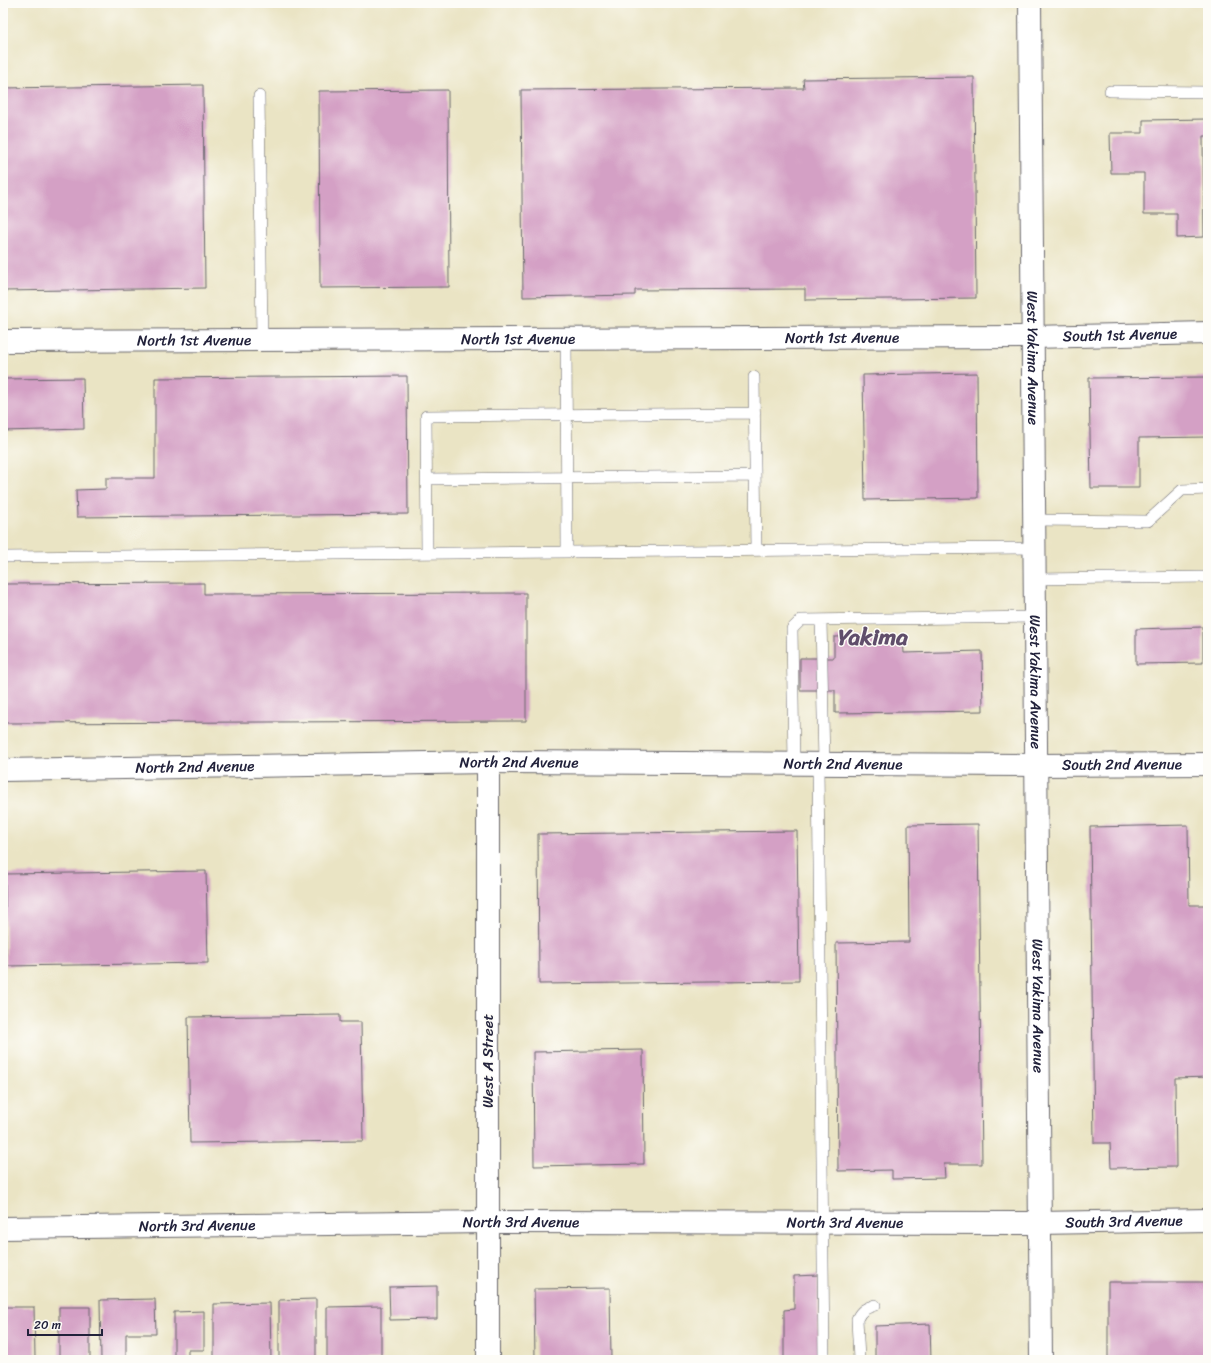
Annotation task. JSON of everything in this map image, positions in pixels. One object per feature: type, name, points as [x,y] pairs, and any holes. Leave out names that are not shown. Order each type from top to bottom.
[{"type":"street","name":"West Yakima Avenue","points":[[1030,3],[1041,1360]]},
{"type":"street","name":"South 1st Avenue","points":[[1032,337],[1208,333]]},
{"type":"street","name":"North 1st Avenue","points":[[3,341],[1032,337]]},
{"type":"street","name":"North 2nd Avenue","points":[[3,770],[488,762],[1035,765]]},
{"type":"street","name":"West A Street","points":[[488,762],[488,1360]]},
{"type":"street","name":"South 2nd Avenue","points":[[1035,765],[1208,764]]},
{"type":"street","name":"South 3rd Avenue","points":[[1039,1223],[1208,1220]]},
{"type":"street","name":"North 3rd Avenue","points":[[3,1228],[488,1222],[1039,1223]]},
{"type":"lane","points":[[1110,91],[1208,92]]},
{"type":"lane","points":[[259,96],[262,340]]},
{"type":"lane","points":[[566,338],[567,552]]},
{"type":"lane","points":[[754,377],[756,550]]},
{"type":"lane","points":[[427,553],[426,416],[755,413]]},
{"type":"lane","points":[[427,479],[755,476]]},
{"type":"lane","points":[[1034,520],[1148,521],[1182,490],[1208,489]]},
{"type":"lane","points":[[3,557],[1035,548]]},
{"type":"lane","points":[[1035,579],[1208,577]]},
{"type":"lane","points":[[794,764],[792,629],[801,620],[1035,617]]},
{"type":"lane","points":[[821,620],[824,1360]]},
{"type":"lane","points":[[858,1360],[857,1319],[860,1313],[865,1309],[875,1305]]},
{"type":"building","points":[[974,77],[976,298],[805,300],[805,289],[635,290],[635,295],[523,297],[521,90],[804,88],[803,79]]},
{"type":"building","points":[[203,85],[205,288],[3,291],[3,88]]},
{"type":"building","points":[[448,90],[449,287],[320,288],[319,91]]},
{"type":"building","points":[[1208,119],[1208,136],[1203,136],[1204,237],[1177,238],[1177,214],[1144,214],[1144,173],[1111,173],[1110,133],[1143,133],[1143,120]]},
{"type":"building","points":[[977,373],[978,498],[865,500],[863,375]]},
{"type":"building","points":[[407,376],[408,514],[77,517],[76,490],[106,489],[106,478],[155,478],[155,378]]},
{"type":"building","points":[[1208,377],[1208,437],[1139,438],[1139,488],[1091,488],[1089,378]]},
{"type":"building","points":[[83,378],[84,429],[3,431],[3,379]]},
{"type":"building","points":[[204,583],[204,594],[526,593],[526,721],[3,723],[3,584]]},
{"type":"building","points":[[1203,627],[1203,663],[1136,664],[1136,629]]},
{"type":"building","points":[[890,636],[890,638],[903,638],[904,653],[982,651],[983,711],[835,713],[835,690],[800,690],[800,658],[834,658],[834,637]]},
{"type":"building","points":[[978,824],[982,1164],[944,1164],[945,1178],[892,1179],[892,1170],[838,1171],[836,943],[909,942],[908,825]]},
{"type":"building","points":[[1188,825],[1189,905],[1208,905],[1208,1077],[1175,1078],[1176,1167],[1111,1168],[1110,1143],[1094,1143],[1090,827]]},
{"type":"building","points":[[797,831],[799,981],[539,984],[538,834]]},
{"type":"building","points":[[206,871],[208,963],[6,966],[5,874]]},
{"type":"building","points":[[340,1015],[340,1022],[361,1022],[363,1141],[190,1143],[188,1017]]},
{"type":"building","points":[[643,1050],[644,1164],[534,1166],[533,1052]]},
{"type":"building","points":[[818,1275],[819,1360],[761,1360],[761,1358],[784,1358],[784,1310],[794,1309],[794,1276]]},
{"type":"building","points":[[1108,1282],[1208,1282],[1208,1360],[1108,1360]]},
{"type":"building","points":[[437,1286],[437,1319],[390,1320],[389,1287]]},
{"type":"building","points":[[610,1288],[611,1360],[535,1360],[534,1289]]},
{"type":"building","points":[[155,1299],[156,1334],[126,1334],[126,1360],[101,1360],[100,1300]]},
{"type":"building","points":[[316,1299],[316,1358],[279,1358],[279,1300]]},
{"type":"building","points":[[270,1303],[271,1360],[214,1360],[214,1304]]},
{"type":"building","points":[[381,1306],[381,1360],[327,1360],[327,1307]]},
{"type":"building","points":[[3,1307],[34,1307],[35,1358],[45,1357],[45,1360],[3,1360]]},
{"type":"building","points":[[59,1307],[90,1307],[90,1360],[59,1360]]},
{"type":"building","points":[[204,1311],[204,1350],[188,1350],[188,1360],[174,1360],[174,1312]]},
{"type":"building","points":[[930,1324],[931,1360],[875,1360],[875,1326]]},
{"type":"district","name":"Yakima","points":[[873,637]]}]
